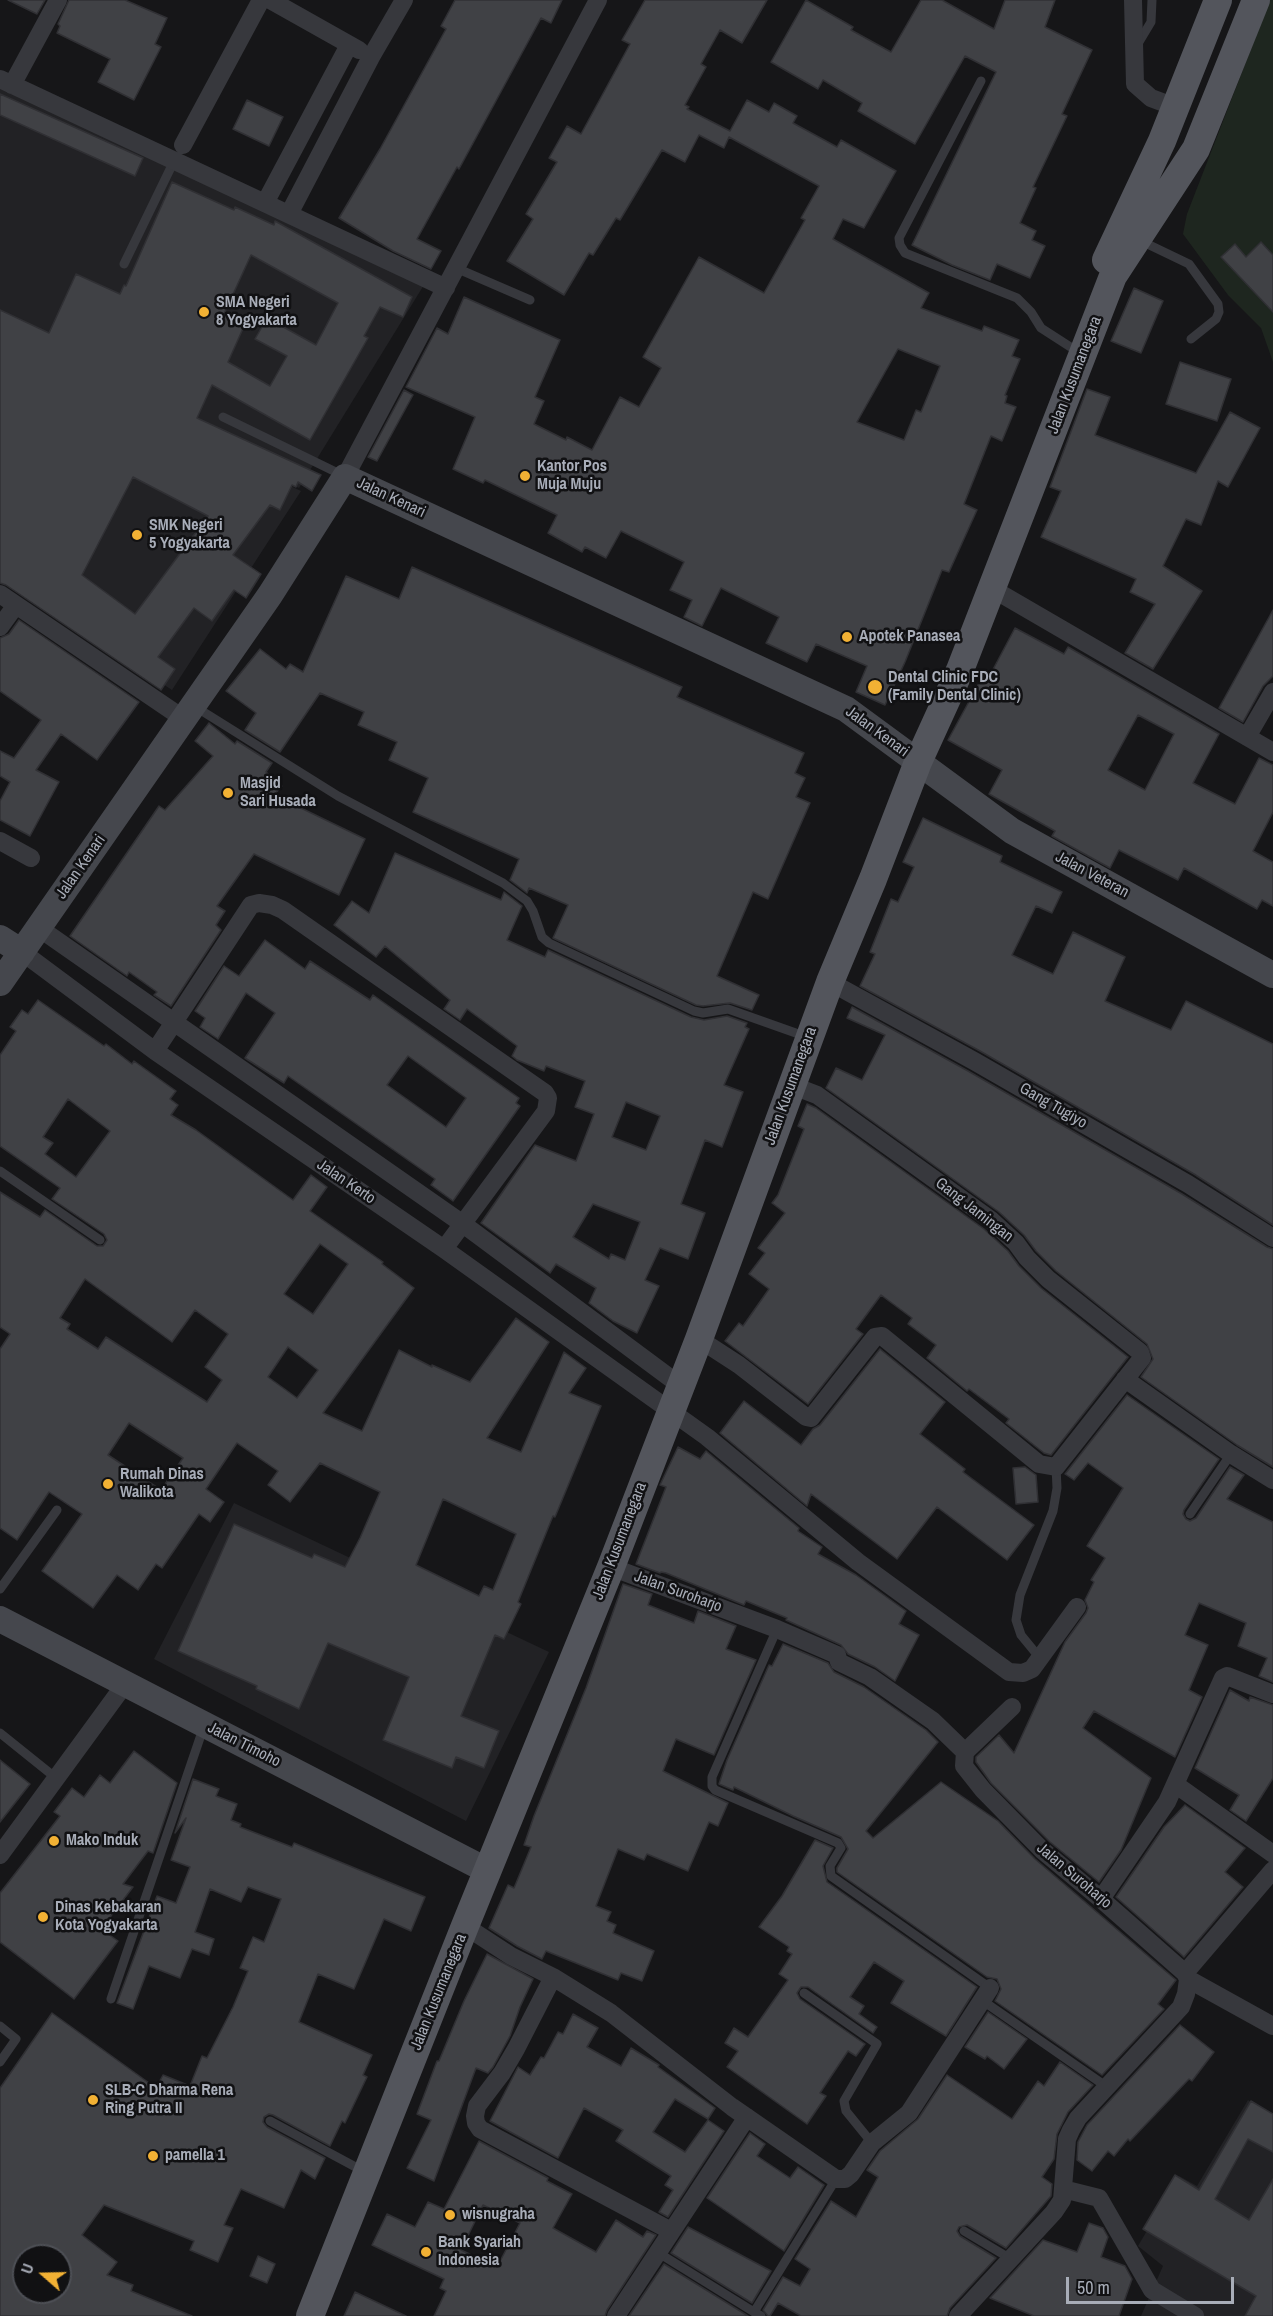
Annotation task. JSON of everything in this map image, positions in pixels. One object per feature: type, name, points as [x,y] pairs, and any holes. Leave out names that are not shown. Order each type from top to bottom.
[{"type":"main road","name":"Jalan Kusumanegara","points":[[918,762],[960,670],[1113,276],[1196,149],[1256,0]]},
{"type":"main road","name":"Jalan Kusumanegara","points":[[310,2316],[611,1567],[699,1339],[830,982],[918,762],[949,665],[1104,265],[1162,141],[1163,103],[1213,11]]},
{"type":"main road","name":"Jalan Kenari","points":[[0,983],[270,595],[345,477],[846,709],[918,762]]},
{"type":"main road","points":[[318,520],[360,499],[397,500]]},
{"type":"main road","name":"Jalan Veteran","points":[[918,762],[1012,831],[1273,975]]},
{"type":"main road","points":[[0,939],[22,952]]},
{"type":"main road","name":"Jalan Timoho","points":[[0,1619],[488,1871]]},
{"type":"street","points":[[57,0],[6,82],[178,153],[266,203],[446,288]]},
{"type":"street","points":[[289,214],[370,57],[404,0]]},
{"type":"street","points":[[345,477],[598,0]]},
{"type":"street","points":[[1133,0],[1135,84],[1163,103]]},
{"type":"street","points":[[178,153],[259,1],[370,57]]},
{"type":"street","points":[[266,203],[349,45]]},
{"type":"street","points":[[991,588],[1273,752]]},
{"type":"street","points":[[0,594],[189,713]]},
{"type":"street","points":[[0,627],[16,605]]},
{"type":"street","points":[[1246,738],[1273,692]]},
{"type":"street","points":[[0,841],[31,858]]},
{"type":"street","points":[[155,1051],[251,905],[260,903],[272,905],[545,1093],[548,1098],[546,1111],[444,1249]]},
{"type":"street","name":"Jalan Kerto","points":[[39,928],[463,1224],[681,1386]]},
{"type":"street","name":"Jalan Kerto","points":[[22,952],[155,1051],[444,1249],[716,1444],[858,1562],[1009,1672],[1023,1673],[1032,1669],[1039,1657]]},
{"type":"street","name":"Gang Tugiyo","points":[[830,982],[974,1061],[1188,1184],[1273,1238]]},
{"type":"street","name":"Gang Jamingan","points":[[791,1085],[817,1095],[991,1220],[1016,1243],[1048,1279],[1142,1354],[1142,1358],[1125,1379]]},
{"type":"street","points":[[699,1339],[739,1365],[806,1417],[811,1418],[875,1336],[882,1336],[1039,1464],[1056,1467],[1125,1379],[1231,1454],[1273,1480]]},
{"type":"street","name":"Jalan Suroharjo","points":[[611,1567],[777,1629],[837,1655],[839,1662],[870,1677],[933,1721],[965,1752],[964,1766],[983,1790],[1042,1850],[1101,1899],[1186,1976],[1273,2026]]},
{"type":"street","points":[[1039,1657],[1077,1607]]},
{"type":"street","points":[[1101,1899],[1167,1802],[1223,1678],[1227,1676],[1273,1694]]},
{"type":"street","points":[[0,1855],[125,1684]]},
{"type":"street","points":[[965,1752],[1012,1707]]},
{"type":"street","points":[[1175,1784],[1273,1854]]},
{"type":"street","points":[[958,2316],[1054,2212],[1062,2200],[1066,2139],[1078,2118],[1181,2007],[1186,1994],[1186,1976],[1273,1870]]},
{"type":"street","points":[[465,1926],[511,1956],[553,1977],[611,2013],[747,2117],[836,2179],[845,2179],[851,2174],[872,2143],[909,2113],[987,1994]]},
{"type":"street","points":[[553,1977],[502,2073],[477,2106],[476,2123],[480,2129],[671,2231]]},
{"type":"street","points":[[616,2316],[747,2117]]},
{"type":"street","points":[[1063,2189],[1099,2198],[1152,2290],[1196,2316]]},
{"type":"lane","points":[[1134,50],[1151,22],[1152,0]]},
{"type":"lane","points":[[981,81],[899,238],[900,245],[905,253],[1017,298],[1031,312],[1041,328],[1072,348]]},
{"type":"lane","points":[[124,264],[178,153]]},
{"type":"lane","points":[[1137,239],[1189,264],[1218,304],[1219,312],[1216,319],[1191,339]]},
{"type":"lane","points":[[456,268],[530,300]]},
{"type":"lane","points":[[223,417],[345,477]]},
{"type":"lane","points":[[189,713],[338,796],[502,883],[527,901],[542,937],[549,943],[694,1011],[703,1013],[728,1009],[809,1038]]},
{"type":"lane","points":[[0,1171],[100,1240]]},
{"type":"lane","points":[[1190,1514],[1231,1454]]},
{"type":"lane","points":[[1039,1657],[1021,1635],[1016,1620],[1020,1595],[1053,1511],[1057,1488],[1056,1467]]},
{"type":"lane","points":[[0,1589],[57,1510]]},
{"type":"lane","points":[[777,1629],[712,1777],[712,1786],[715,1790],[838,1843],[841,1848],[830,1866],[831,1876],[1107,2087]]},
{"type":"lane","points":[[111,1999],[204,1724]]},
{"type":"lane","points":[[0,1733],[56,1778]]},
{"type":"lane","points":[[804,1993],[877,2044],[844,2101],[846,2111],[872,2143]]},
{"type":"lane","points":[[0,2026],[16,2039],[0,2062]]},
{"type":"lane","points":[[270,2121],[368,2173]]},
{"type":"lane","points":[[657,2252],[758,2314],[836,2179]]},
{"type":"lane","points":[[964,2232],[1011,2259]]},
{"type":"shaded area","points":[[1270,0],[1273,0],[1273,362],[1261,328],[1228,295],[1183,234],[1187,214]]},
{"type":"shaded area","name":"SMA Negeri 8 Yogyakarta","points":[[0,87],[427,280],[299,488],[0,344]]},
{"type":"shaded area","name":"SMK Negeri 5 Yogyakarta","points":[[0,346],[301,491],[172,690],[0,578]]},
{"type":"shaded area","points":[[234,1503],[549,1652],[466,1821],[154,1659]]},
{"type":"shaded area","points":[[1248,2100],[1273,2118],[1273,2316],[1141,2316],[1163,2266],[1138,2246],[1179,2176],[1197,2186]]},
{"type":"building","points":[[8,0],[45,0],[37,14]]},
{"type":"building","points":[[69,0],[125,0],[167,18],[155,44],[161,47],[134,100],[98,82],[110,59],[57,33],[60,26],[58,24]]},
{"type":"building","points":[[455,0],[562,0],[551,23],[541,18],[459,169],[457,167],[417,239],[441,251],[431,269],[393,251],[339,218],[446,29],[441,26]]},
{"type":"building","points":[[645,0],[767,0],[742,43],[720,30],[701,64],[706,67],[685,105],[689,107],[687,109],[730,131],[747,100],[769,112],[774,103],[797,116],[793,123],[837,147],[841,140],[896,171],[864,228],[843,219],[833,239],[929,293],[921,308],[982,331],[984,326],[1019,340],[1012,356],[1020,359],[1005,395],[1007,396],[1005,403],[1016,407],[1002,441],[991,436],[964,504],[977,510],[949,572],[942,570],[885,705],[856,692],[867,666],[816,644],[807,662],[766,643],[779,617],[721,588],[702,626],[684,617],[692,600],[670,590],[684,562],[621,531],[606,558],[585,547],[582,552],[548,533],[557,515],[485,480],[483,483],[453,469],[475,417],[406,387],[437,328],[448,334],[464,297],[560,340],[535,397],[544,401],[534,424],[592,450],[620,397],[639,407],[661,368],[643,357],[699,257],[764,293],[805,220],[801,218],[819,186],[729,137],[724,148],[699,135],[685,162],[662,150],[620,220],[616,218],[593,255],[589,253],[564,295],[507,261],[533,219],[526,214],[557,162],[549,158],[567,126],[581,134],[630,44],[622,40]],"holes":[[[898,349],[940,366],[921,412],[916,410],[904,440],[857,422]]]},
{"type":"building","points":[[806,0],[853,27],[851,30],[891,52],[921,0],[942,0],[994,29],[1005,0],[1055,0],[1045,27],[1092,50],[1062,114],[1067,116],[1033,187],[1036,188],[1020,223],[1036,231],[1032,240],[1045,246],[1030,278],[997,264],[990,280],[952,265],[912,245],[996,72],[965,56],[915,144],[858,111],[862,103],[823,80],[818,89],[771,62]]},
{"type":"building","points":[[0,94],[143,158],[135,176],[0,115]]},
{"type":"building","points":[[247,100],[283,117],[269,146],[233,129]]},
{"type":"building","points":[[172,182],[234,210],[235,207],[274,225],[275,221],[412,297],[403,317],[380,307],[364,336],[368,338],[310,440],[212,385],[197,418],[321,475],[312,491],[298,482],[296,487],[292,485],[280,510],[270,505],[233,555],[261,574],[246,598],[234,590],[212,621],[194,608],[158,657],[175,669],[161,690],[0,583],[0,310],[49,333],[76,274],[120,294],[124,285],[126,286]],"holes":[[[251,255],[338,303],[316,345],[267,318],[255,339],[287,356],[270,386],[228,362],[245,324],[224,314]],[[133,477],[208,516],[135,614],[82,575]]]},
{"type":"building","points":[[1261,242],[1273,255],[1273,312],[1221,257],[1235,244],[1246,257]]},
{"type":"building","points":[[1134,288],[1163,301],[1141,353],[1111,341]]},
{"type":"building","points":[[1180,362],[1231,379],[1217,421],[1166,404]]},
{"type":"building","points":[[1087,389],[1110,397],[1095,435],[1196,473],[1230,412],[1260,428],[1228,487],[1218,481],[1201,525],[1186,519],[1163,566],[1202,591],[1153,669],[1125,653],[1155,604],[1130,592],[1136,579],[1041,537],[1061,491],[1050,487]]},
{"type":"building","points":[[404,390],[413,395],[377,461],[368,457]]},
{"type":"building","points":[[412,567],[682,687],[677,697],[804,753],[795,773],[805,778],[796,797],[810,803],[768,899],[753,892],[717,976],[759,995],[752,1010],[730,1003],[696,1005],[553,938],[568,905],[529,888],[527,893],[510,880],[519,859],[413,812],[428,778],[389,760],[397,742],[358,725],[364,712],[320,693],[280,752],[245,730],[256,713],[226,691],[260,649],[286,669],[290,664],[303,672],[346,576],[399,599]]},
{"type":"building","points":[[1273,610],[1273,676],[1263,686],[1243,722],[1219,708]]},
{"type":"building","points":[[19,620],[139,702],[97,760],[61,734],[36,770],[59,782],[30,836],[0,820],[0,801],[10,782],[0,776],[0,751],[14,758],[41,720],[0,691],[0,638],[9,634]]},
{"type":"building","points":[[1015,628],[1064,654],[1068,647],[1219,734],[1193,783],[1235,804],[1259,758],[1273,765],[1273,812],[1253,851],[1273,862],[1273,906],[1262,900],[1257,909],[1184,868],[1178,880],[1119,850],[1110,868],[1052,836],[1055,831],[989,794],[1002,770],[948,740],[984,674],[989,677]],"holes":[[[1138,715],[1174,734],[1145,790],[1108,770]]]},
{"type":"building","points":[[209,723],[235,744],[237,741],[272,763],[266,772],[282,786],[274,795],[365,839],[339,895],[254,854],[217,906],[225,911],[216,925],[221,930],[171,1006],[154,995],[157,992],[129,972],[127,976],[70,936],[159,806],[165,810],[213,756],[195,741]]},
{"type":"building","points":[[923,818],[1002,856],[1000,862],[1062,892],[1052,913],[1036,906],[1012,955],[1053,974],[1073,932],[1125,957],[1105,1001],[1171,1030],[1186,1001],[1273,1044],[1273,1225],[1194,1174],[980,1051],[860,986],[875,954],[870,952],[891,899],[898,902],[914,867],[903,862]]},
{"type":"building","points":[[395,853],[501,900],[504,892],[522,906],[507,940],[545,957],[548,950],[691,1017],[704,1020],[727,1016],[747,1023],[745,1027],[749,1029],[724,1085],[743,1092],[722,1147],[705,1140],[681,1204],[705,1213],[688,1259],[660,1248],[645,1280],[659,1286],[637,1333],[613,1321],[589,1303],[596,1288],[556,1264],[550,1273],[481,1223],[535,1145],[576,1161],[594,1114],[575,1107],[585,1081],[546,1066],[544,1071],[517,1060],[512,1056],[517,1046],[467,1009],[460,1020],[444,1009],[450,1000],[385,946],[376,957],[334,925],[352,901],[369,913]],"holes":[[[626,1102],[660,1116],[646,1150],[612,1137]],[[593,1204],[640,1222],[625,1260],[611,1254],[609,1259],[573,1237]]]},
{"type":"building","points":[[265,940],[305,969],[310,961],[370,1000],[373,995],[519,1098],[516,1103],[520,1106],[453,1201],[431,1185],[435,1179],[288,1076],[284,1083],[245,1058],[275,1013],[246,993],[218,1039],[200,1027],[205,1018],[195,1011],[224,966],[239,976]],"holes":[[[408,1056],[466,1098],[446,1127],[387,1085]]]},
{"type":"building","points":[[38,1000],[104,1046],[106,1044],[132,1064],[134,1061],[176,1091],[170,1099],[178,1105],[171,1115],[196,1130],[293,1200],[311,1175],[327,1187],[310,1211],[383,1262],[382,1264],[414,1288],[323,1413],[362,1431],[399,1350],[432,1367],[432,1365],[470,1382],[516,1318],[549,1342],[487,1438],[521,1452],[564,1352],[586,1368],[569,1393],[601,1406],[518,1602],[521,1604],[504,1639],[495,1635],[461,1716],[499,1731],[484,1768],[456,1757],[452,1768],[383,1740],[409,1677],[328,1643],[299,1709],[256,1689],[257,1686],[178,1651],[234,1524],[312,1558],[314,1554],[345,1567],[380,1492],[320,1463],[290,1502],[268,1485],[278,1471],[237,1443],[206,1489],[224,1502],[210,1522],[199,1514],[162,1568],[156,1564],[138,1590],[117,1575],[93,1608],[42,1571],[82,1514],[49,1492],[17,1540],[0,1528],[0,1349],[10,1334],[0,1327],[0,1192],[40,1217],[45,1210],[97,1246],[103,1246],[107,1240],[104,1234],[52,1199],[60,1188],[0,1146],[0,1055],[16,1031],[10,1027],[22,1010],[28,1014]],"holes":[[[68,1099],[110,1131],[76,1177],[45,1154],[53,1143],[43,1137]],[[320,1244],[348,1264],[313,1314],[284,1294]],[[85,1279],[172,1342],[195,1310],[228,1334],[205,1367],[222,1380],[207,1402],[106,1337],[98,1349],[67,1329],[70,1324],[60,1318]],[[288,1347],[318,1370],[297,1398],[268,1377]],[[129,1423],[183,1458],[161,1490],[108,1455]],[[443,1499],[516,1534],[493,1590],[484,1586],[479,1596],[416,1565]]]},
{"type":"building","points":[[852,1007],[1182,1194],[1273,1249],[1273,1467],[1237,1445],[1141,1377],[1153,1359],[1147,1344],[1056,1271],[1024,1235],[999,1212],[826,1088],[836,1068],[862,1080],[885,1035],[847,1018]]},
{"type":"building","points":[[807,1104],[816,1108],[984,1229],[1008,1251],[1041,1288],[1128,1357],[1051,1455],[1044,1453],[1006,1423],[1009,1419],[969,1389],[967,1391],[927,1358],[936,1345],[908,1324],[912,1318],[881,1295],[856,1329],[863,1334],[808,1404],[725,1341],[739,1323],[743,1326],[769,1289],[749,1274],[765,1253],[758,1248],[785,1213],[772,1203],[778,1195],[804,1129],[798,1126]]},
{"type":"building","points":[[880,1349],[945,1402],[920,1434],[965,1469],[963,1472],[1034,1525],[1007,1560],[937,1507],[897,1559],[811,1494],[807,1506],[720,1433],[744,1401],[801,1445],[813,1429],[820,1425]]},
{"type":"building","points":[[1127,1395],[1219,1459],[1184,1510],[1183,1514],[1186,1519],[1190,1521],[1196,1518],[1230,1467],[1244,1475],[1227,1499],[1273,1522],[1273,1682],[1259,1676],[1267,1658],[1238,1646],[1246,1623],[1199,1603],[1185,1635],[1208,1645],[1189,1690],[1202,1697],[1175,1757],[1094,1711],[1083,1728],[1151,1778],[1121,1850],[1099,1882],[1050,1842],[991,1783],[976,1762],[976,1757],[999,1735],[1014,1753],[1065,1642],[1086,1613],[1088,1608],[1085,1600],[1094,1582],[1091,1580],[1105,1558],[1087,1546],[1123,1488],[1088,1463],[1074,1480],[1065,1474]]},
{"type":"building","points":[[678,1447],[700,1459],[706,1451],[799,1528],[798,1531],[822,1547],[818,1554],[856,1575],[906,1611],[899,1624],[919,1635],[895,1681],[875,1667],[848,1654],[841,1645],[786,1620],[787,1618],[746,1601],[744,1605],[666,1573],[636,1564],[666,1487],[660,1485]]},
{"type":"building","points":[[1025,1467],[1036,1475],[1038,1502],[1016,1504],[1013,1468]]},
{"type":"building","points":[[623,1584],[652,1594],[648,1605],[694,1623],[698,1611],[736,1626],[726,1649],[756,1660],[714,1755],[676,1739],[663,1771],[728,1803],[718,1826],[709,1822],[688,1871],[647,1854],[644,1860],[618,1849],[596,1906],[611,1912],[607,1921],[616,1925],[613,1933],[654,1951],[642,1981],[621,1973],[618,1980],[546,1951],[542,1959],[489,1928],[508,1885],[514,1888],[531,1847],[524,1845],[534,1816],[586,1688]]},
{"type":"building","points":[[783,1644],[828,1663],[834,1672],[864,1687],[926,1730],[938,1742],[866,1831],[873,1838],[941,1782],[998,1821],[1035,1859],[1176,1980],[1158,2004],[1164,2009],[1102,2075],[995,2001],[1001,1989],[997,1979],[987,1977],[837,1872],[848,1849],[841,1837],[734,1787],[733,1790],[719,1784],[727,1760],[769,1665],[772,1666]]},
{"type":"building","points":[[1230,1690],[1249,1701],[1250,1697],[1273,1705],[1273,1778],[1246,1821],[1230,1810],[1239,1795],[1195,1768]]},
{"type":"building","points":[[134,1751],[177,1783],[153,1853],[148,1851],[123,1884],[133,1887],[101,1929],[118,1941],[74,1999],[0,1942],[0,1893],[60,1816],[54,1812],[72,1788],[84,1797],[100,1775],[110,1783]]},
{"type":"building","points":[[0,1760],[30,1784],[0,1822]]},
{"type":"building","points":[[193,1779],[219,1789],[216,1796],[237,1804],[231,1820],[241,1824],[240,1827],[292,1847],[294,1843],[425,1897],[411,1931],[384,1919],[354,1989],[318,1974],[299,2022],[372,2055],[363,2075],[367,2077],[345,2123],[342,2121],[330,2146],[273,2115],[269,2114],[264,2117],[263,2122],[267,2127],[325,2158],[315,2179],[301,2170],[284,2208],[241,2189],[224,2225],[233,2228],[218,2262],[190,2250],[194,2241],[104,2205],[82,2235],[117,2262],[107,2275],[133,2285],[131,2291],[192,2316],[0,2316],[0,2088],[52,2013],[156,2088],[163,2075],[190,2086],[202,2056],[207,2058],[233,2007],[248,1971],[240,1968],[253,1937],[264,1942],[281,1899],[248,1887],[241,1902],[210,1889],[195,1932],[214,1939],[209,1955],[192,1949],[180,1978],[149,1966],[133,2009],[117,2003],[157,1896],[176,1903],[190,1867],[171,1860],[186,1818],[175,1833]]},
{"type":"building","points":[[1185,1805],[1245,1848],[1225,1872],[1243,1887],[1184,1957],[1116,1897],[1164,1827]]},
{"type":"building","points":[[815,1840],[833,1848],[823,1866],[827,1882],[977,1987],[946,2036],[891,2003],[904,1981],[874,1962],[850,1997],[864,2006],[859,2014],[877,2027],[873,2033],[808,1987],[801,1987],[797,1993],[800,1999],[865,2044],[856,2056],[848,2051],[820,2093],[826,2096],[807,2124],[727,2067],[738,2051],[725,2043],[734,2028],[748,2037],[788,1980],[779,1974],[792,1954],[787,1951],[789,1947],[759,1927],[782,1896]]},
{"type":"building","points":[[487,1954],[533,1979],[510,2036],[493,2067],[488,2073],[476,2068],[434,2181],[407,2168],[431,2120],[417,2114],[437,2061],[439,2061]]},
{"type":"building","points":[[988,2012],[1027,2039],[1004,2069],[987,2056],[985,2059],[965,2047]]},
{"type":"building","points":[[573,2014],[598,2028],[587,2047],[621,2066],[631,2048],[659,2065],[658,2067],[715,2108],[708,2119],[675,2099],[653,2132],[685,2152],[708,2120],[724,2131],[668,2217],[659,2212],[673,2190],[665,2185],[671,2176],[616,2141],[623,2130],[584,2108],[558,2158],[490,2121],[518,2067],[530,2075],[541,2057],[544,2058],[558,2032],[563,2034]]},
{"type":"building","points":[[1180,2025],[1214,2052],[1192,2081],[1189,2079],[1130,2141],[1128,2139],[1114,2156],[1108,2151],[1092,2171],[1077,2160],[1078,2142],[1087,2125]]},
{"type":"building","points":[[1060,2062],[1093,2085],[1068,2112],[1057,2134],[1054,2159],[1042,2177],[1052,2184],[1051,2196],[1006,2248],[967,2225],[959,2227],[957,2231],[960,2236],[996,2258],[950,2308],[947,2316],[801,2316],[778,2303],[768,2316],[763,2310],[783,2277],[800,2286],[810,2269],[795,2259],[831,2201],[856,2217],[878,2177],[867,2170],[880,2151],[918,2119],[947,2075],[1012,2119],[1038,2081],[1044,2086]]},
{"type":"building","points":[[1251,2101],[1273,2114],[1273,2152],[1248,2139],[1215,2199],[1249,2220],[1273,2179],[1273,2316],[1245,2316],[1256,2296],[1143,2229],[1175,2175],[1199,2190]]},
{"type":"building","points":[[750,2133],[765,2144],[757,2156],[790,2178],[798,2167],[824,2185],[784,2251],[707,2198]]},
{"type":"building","points":[[479,2141],[548,2178],[547,2181],[572,2194],[553,2228],[596,2252],[616,2220],[643,2237],[647,2231],[656,2235],[605,2316],[434,2316],[446,2291],[440,2288],[444,2279],[372,2245],[387,2214],[415,2227],[428,2202],[444,2209]],"holes":[[[483,2205],[520,2223],[497,2267],[461,2250]]]},
{"type":"building","points":[[1089,2223],[1103,2228],[1108,2237],[1101,2257],[1125,2266],[1132,2279],[1119,2316],[1034,2316],[990,2298],[1043,2240],[1077,2252]]},
{"type":"building","points":[[688,2227],[771,2271],[752,2303],[671,2253]]},
{"type":"building","points":[[258,2256],[275,2264],[267,2283],[250,2276]]},
{"type":"building","points":[[664,2264],[748,2316],[629,2316]]},
{"type":"building","points":[[355,2292],[406,2316],[344,2316]]},
{"type":"place","name":"SMA Negeri 8 Yogyakarta","points":[[204,312]]},
{"type":"place","name":"Kantor Pos Muja Muju","points":[[525,476]]},
{"type":"place","name":"SMK Negeri 5 Yogyakarta","points":[[137,535]]},
{"type":"place","name":"Apotek Panasea","points":[[847,637]]},
{"type":"place","name":"Dental Clinic FDC (Family Dental Clinic)","points":[[875,687]]},
{"type":"place","name":"Masjid Sari Husada","points":[[228,793]]},
{"type":"place","name":"Rumah Dinas Walikota","points":[[108,1484]]},
{"type":"place","name":"Mako Induk","points":[[54,1841]]},
{"type":"place","name":"Dinas Kebakaran Kota Yogyakarta","points":[[43,1917]]},
{"type":"place","name":"SLB-C Dharma Rena Ring Putra II","points":[[93,2100]]},
{"type":"place","name":"pamella 1","points":[[153,2156]]},
{"type":"place","name":"wisnugraha","points":[[450,2215]]},
{"type":"place","name":"Bank Syariah Indonesia","points":[[426,2252]]}]
